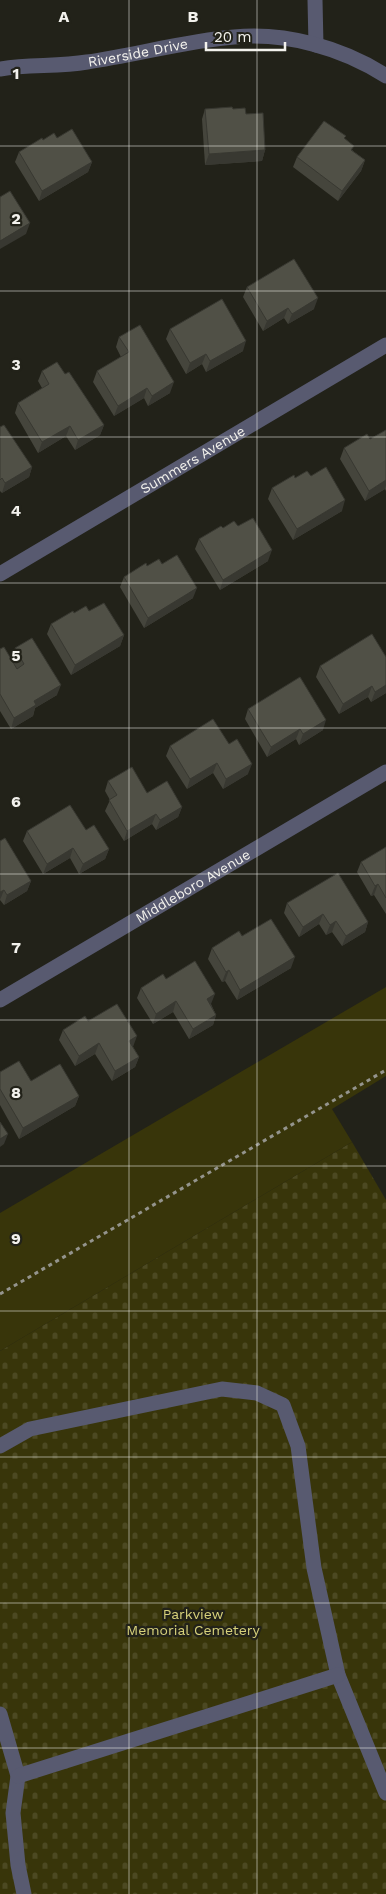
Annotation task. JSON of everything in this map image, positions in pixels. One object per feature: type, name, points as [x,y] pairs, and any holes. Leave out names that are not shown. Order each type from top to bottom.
[{"type":"street","points":[[315,0],[316,45]]},
{"type":"street","name":"Riverside Drive","points":[[0,69],[86,62],[234,36],[280,38],[316,45],[342,53],[386,76]]},
{"type":"street","name":"Summers Avenue","points":[[0,574],[386,346]]},
{"type":"street","name":"Middleboro Avenue","points":[[0,1000],[386,772]]},
{"type":"street","points":[[0,1446],[30,1429],[222,1389],[257,1392],[283,1405],[298,1446],[314,1568],[338,1675],[386,1793]]},
{"type":"street","points":[[18,1776],[338,1675]]},
{"type":"street","points":[[0,1714],[18,1776],[13,1814],[18,1865],[24,1894]]},
{"type":"path","points":[[0,1294],[386,1070]]},
{"type":"green space","points":[[386,987],[386,1076],[332,1109],[352,1142],[0,1351],[0,1213]]},
{"type":"green space","name":"Parkview Memorial Cemetery","points":[[352,1142],[386,1200],[386,1894],[0,1894],[0,1351]]},
{"type":"building","points":[[232,107],[233,109],[245,108],[246,114],[263,113],[265,150],[209,154],[205,109]]},
{"type":"building","points":[[324,121],[346,136],[344,138],[354,146],[351,150],[365,160],[342,191],[297,157]]},
{"type":"building","points":[[72,129],[92,162],[42,191],[19,152],[42,138],[43,140],[54,133],[57,138]]},
{"type":"building","points":[[10,191],[30,223],[0,241],[0,197]]},
{"type":"building","points":[[294,259],[318,298],[292,314],[288,308],[267,321],[247,287]]},
{"type":"building","points":[[222,299],[246,341],[210,361],[206,354],[190,363],[170,329]]},
{"type":"building","points":[[140,325],[174,382],[152,396],[147,388],[118,406],[97,371],[129,352],[119,337]]},
{"type":"building","points":[[57,362],[65,374],[69,372],[104,425],[78,440],[70,426],[42,442],[18,403],[49,384],[42,371]]},
{"type":"building","points":[[4,425],[32,467],[5,483],[2,478],[0,480],[0,427]]},
{"type":"building","points":[[386,430],[386,480],[369,491],[344,448],[367,434],[370,439]]},
{"type":"building","points":[[326,467],[345,500],[297,529],[272,488],[294,475],[295,478],[307,471],[311,476]]},
{"type":"building","points":[[253,518],[272,550],[223,580],[199,539],[221,526],[223,528],[234,521],[238,526]]},
{"type":"building","points":[[177,555],[197,588],[148,618],[124,577],[146,563],[147,566],[159,559],[162,564]]},
{"type":"building","points":[[104,603],[124,635],[75,665],[51,624],[73,611],[74,613],[86,606],[89,611]]},
{"type":"building","points":[[372,634],[386,657],[386,685],[375,692],[372,686],[343,704],[320,666]]},
{"type":"building","points":[[32,638],[61,685],[34,701],[36,705],[14,718],[0,694],[0,649],[4,647],[17,669],[24,664],[15,648]]},
{"type":"building","points":[[300,677],[326,720],[303,734],[300,729],[271,747],[248,709]]},
{"type":"building","points":[[213,719],[229,744],[237,739],[252,764],[226,779],[217,763],[190,779],[170,746]]},
{"type":"building","points":[[132,767],[147,793],[167,781],[182,807],[160,820],[156,814],[127,831],[109,800],[117,795],[108,781]]},
{"type":"building","points":[[70,805],[86,830],[94,825],[109,849],[83,864],[73,848],[47,864],[27,831]]},
{"type":"building","points":[[5,838],[31,881],[7,895],[4,890],[0,892],[0,841]]},
{"type":"building","points":[[386,847],[386,898],[378,884],[375,886],[361,862]]},
{"type":"building","points":[[338,873],[368,922],[346,936],[336,921],[330,925],[323,914],[303,927],[287,903]]},
{"type":"building","points":[[271,919],[295,957],[240,990],[229,970],[226,972],[212,948],[239,931],[242,936]]},
{"type":"building","points":[[195,961],[215,994],[207,999],[216,1015],[193,1029],[176,1001],[156,1014],[141,988],[163,974],[166,979]]},
{"type":"building","points":[[117,1004],[137,1036],[129,1041],[139,1057],[115,1071],[99,1043],[79,1056],[63,1030],[85,1016],[88,1021]]},
{"type":"building","points":[[19,1061],[31,1081],[60,1064],[79,1096],[23,1128],[0,1089],[0,1072]]},
{"type":"building","points":[[0,1122],[8,1134],[0,1139]]}]
